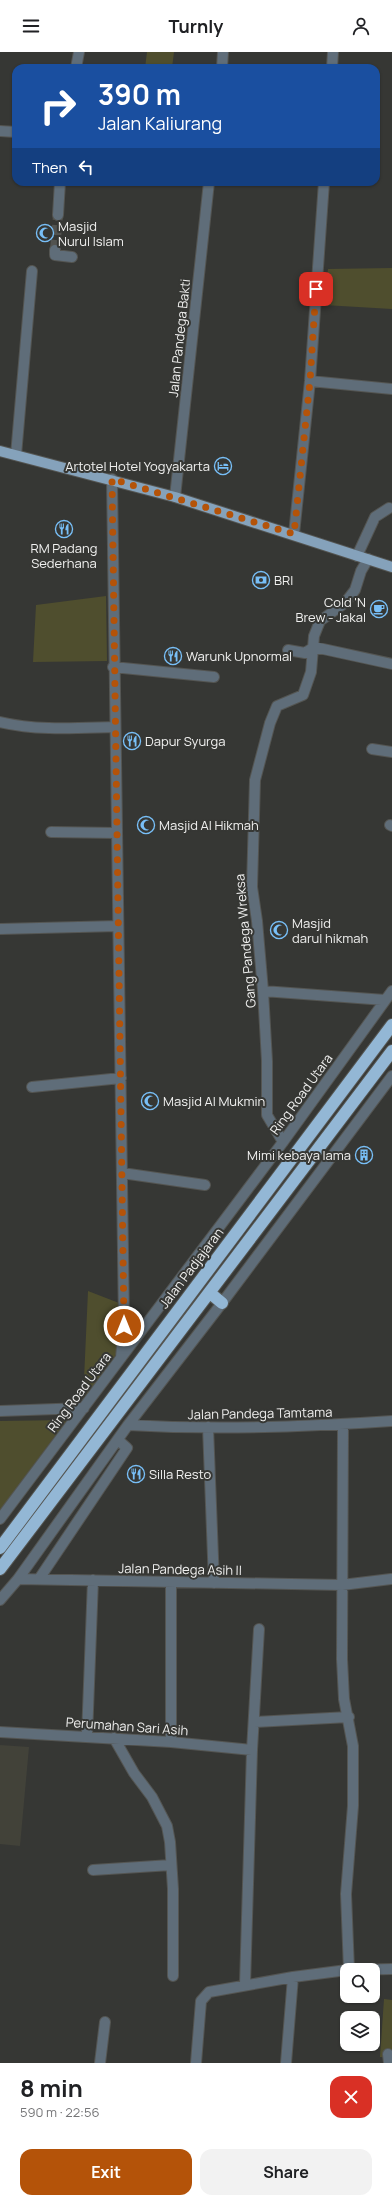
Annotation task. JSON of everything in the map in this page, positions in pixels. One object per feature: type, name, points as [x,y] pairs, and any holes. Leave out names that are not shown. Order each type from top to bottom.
[{"type":"highway","name":"Jalan Padjajaran","points":[[0,1548],[392,1025]]},
{"type":"highway","points":[[0,1569],[392,1051]]},
{"type":"highway","points":[[210,1293],[222,1303]]},
{"type":"main road","points":[[0,451],[112,479],[175,497],[294,534],[392,567]]},
{"type":"street","points":[[77,64],[79,52]]},
{"type":"street","points":[[222,64],[223,52]]},
{"type":"street","points":[[332,64],[333,52]]},
{"type":"street","points":[[0,131],[12,132]]},
{"type":"street","points":[[58,215],[60,186]]},
{"type":"street","name":"Jalan Pandega Bakti","points":[[175,497],[209,186]]},
{"type":"street","points":[[294,534],[310,381],[324,186]]},
{"type":"street","points":[[55,250],[55,255],[72,257]]},
{"type":"street","points":[[16,455],[32,271]]},
{"type":"street","points":[[310,381],[392,389]]},
{"type":"street","points":[[112,479],[113,667],[117,833],[124,1322],[121,1358]]},
{"type":"street","points":[[357,556],[375,517],[389,508]]},
{"type":"street","name":"Gang Pandega Wreksa","points":[[283,1142],[267,1115],[267,1061],[263,991],[257,921],[252,887],[254,780],[270,723],[277,706],[303,695],[311,672],[314,636],[320,622],[345,603],[355,590],[361,570],[368,559]]},
{"type":"street","points":[[288,650],[305,653],[314,646],[392,664]]},
{"type":"street","points":[[113,667],[214,678]]},
{"type":"street","points":[[0,722],[16,726],[54,729],[115,727]]},
{"type":"street","points":[[372,749],[392,752]]},
{"type":"street","points":[[51,832],[117,833]]},
{"type":"street","points":[[0,929],[118,926]]},
{"type":"street","points":[[263,991],[384,1000]]},
{"type":"street","name":"Ring Road Utara","points":[[0,1519],[283,1142],[384,1000],[392,991]]},
{"type":"street","points":[[0,1600],[18,1579],[128,1425],[222,1303],[392,1076]]},
{"type":"street","points":[[32,1086],[121,1078]]},
{"type":"street","points":[[122,1173],[205,1185]]},
{"type":"street","points":[[0,1412],[84,1408]]},
{"type":"street","name":"Jalan Pandega Tamtama","points":[[128,1425],[208,1427],[343,1425],[392,1421]]},
{"type":"street","points":[[343,1425],[342,1659],[344,1698],[349,1717],[353,1746],[353,1806],[346,1894],[349,1963]]},
{"type":"street","points":[[208,1427],[214,1583]]},
{"type":"street","points":[[38,1579],[127,1448],[118,1440]]},
{"type":"street","name":"Jalan Pandega Asih II","points":[[18,1579],[342,1585],[391,1579]]},
{"type":"street","points":[[87,1736],[93,1580]]},
{"type":"street","points":[[171,1582],[171,1742]]},
{"type":"street","points":[[245,1985],[252,1750],[259,1629]]},
{"type":"street","points":[[254,1722],[349,1717]]},
{"type":"street","name":"Perumahan Sari Asih","points":[[0,1732],[87,1736],[252,1750]]},
{"type":"street","points":[[114,1738],[134,1773],[152,1797],[167,1826],[172,1865],[173,1976]]},
{"type":"street","points":[[93,1870],[172,1865]]},
{"type":"street","points":[[380,1969],[392,1969]]},
{"type":"street","points":[[196,2063],[201,2001],[209,1992],[293,1977],[340,1971]]},
{"type":"street","points":[[286,2063],[293,1977]]},
{"type":"street","points":[[100,2063],[105,2022]]},
{"type":"shaded area","points":[[147,52],[174,52],[172,64],[146,64]]},
{"type":"shaded area","points":[[392,268],[392,309],[324,305],[328,269]]},
{"type":"shaded area","points":[[106,596],[107,661],[33,662],[36,605]]},
{"type":"shaded area","points":[[88,1291],[119,1303],[120,1349],[83,1401]]},
{"type":"shaded area","points":[[67,1420],[0,1510],[0,1421]]},
{"type":"shaded area","points":[[0,1745],[29,1747],[20,1846],[0,1844]]},
{"type":"shaded area","points":[[384,1999],[392,2000],[392,2058],[380,2057]]},
{"type":"tunnel","points":[[55,250],[58,215]]},
{"type":"place","name":"Masjid Nurul Islam","points":[[45,233]]},
{"type":"place","name":"Artotel Hotel Yogyakarta","points":[[223,466]]},
{"type":"place","name":"RM Padang Sederhana","points":[[64,529]]},
{"type":"place","name":"BRI","points":[[261,580]]},
{"type":"place","name":"Cold 'N Brew - Jakal","points":[[379,609]]},
{"type":"place","name":"Warunk Upnormal","points":[[173,656]]},
{"type":"place","name":"Dapur Syurga","points":[[132,741]]},
{"type":"place","name":"Masjid Al Hikmah","points":[[146,825]]},
{"type":"place","name":"Masjid darul hikmah","points":[[279,930]]},
{"type":"place","name":"Masjid Al Mukmin","points":[[150,1101]]},
{"type":"place","name":"Mimi kebaya lama","points":[[364,1155]]},
{"type":"place","name":"Silla Resto","points":[[136,1474]]},
{"type":"route","points":[[124,1326],[113,667],[112,479],[294,534],[295,510],[310,381],[316,289]]}]
